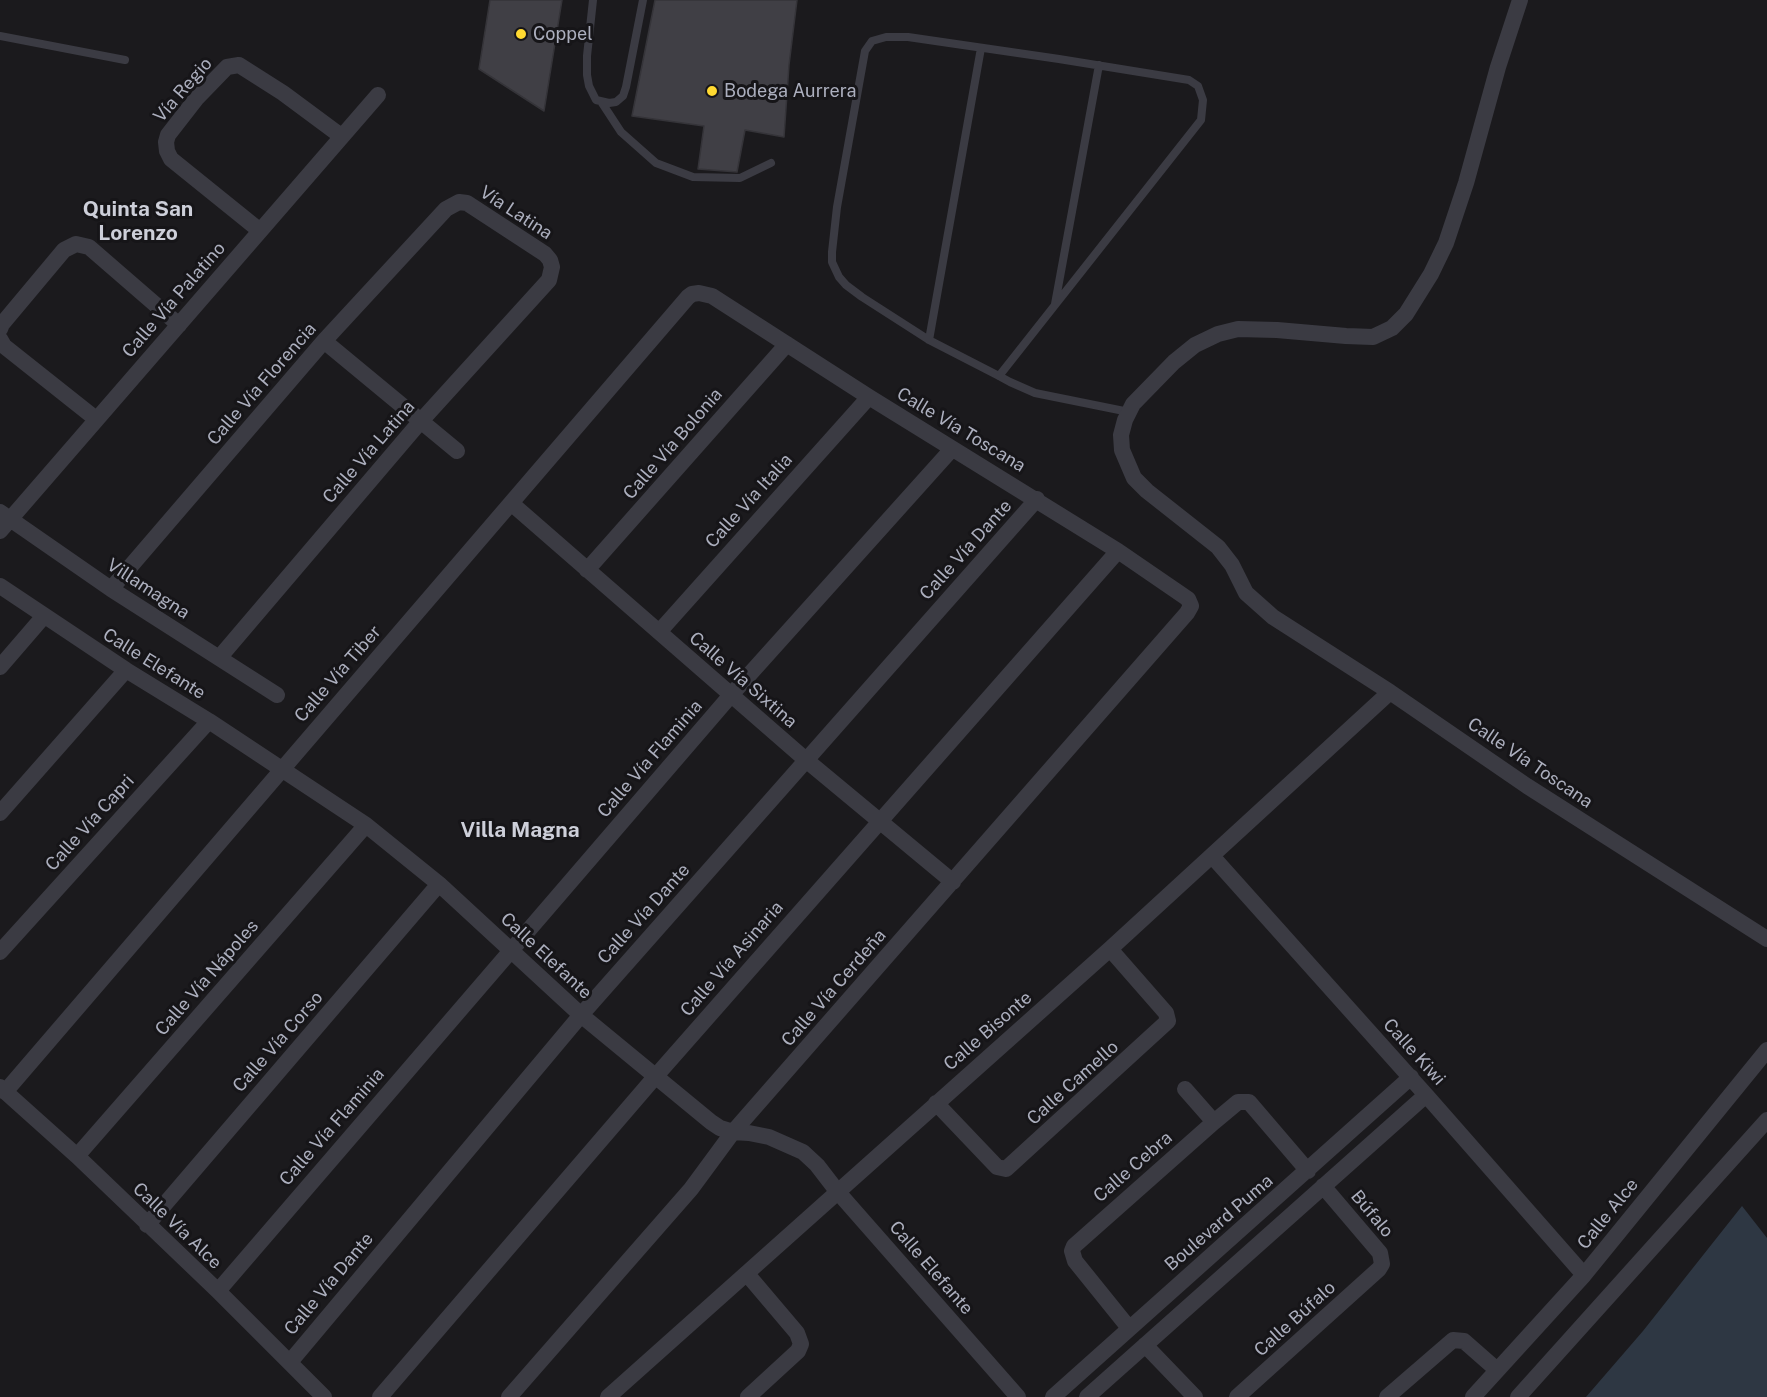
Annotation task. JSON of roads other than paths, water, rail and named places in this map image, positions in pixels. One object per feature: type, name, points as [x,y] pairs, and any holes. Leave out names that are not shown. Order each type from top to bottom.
[{"type":"street","points":[[1129,412],[1142,393],[1174,362],[1195,345],[1218,334],[1238,329],[1373,337],[1392,328],[1406,314],[1431,274],[1446,243],[1520,0]]},
{"type":"street","name":"Vía Regio","points":[[259,230],[171,159],[167,152],[168,135],[196,99],[227,67],[239,66],[283,93],[341,136]]},
{"type":"street","name":"Calle Vía Palatino","points":[[4,520],[179,325],[378,95]]},
{"type":"street","name":"Vía Latina","points":[[446,209],[459,202],[475,207],[545,254],[550,260],[552,274]]},
{"type":"street","name":"Calle Vía Florencia","points":[[111,589],[324,341],[446,209]]},
{"type":"street","points":[[0,329],[64,250],[76,244],[89,247],[179,325]]},
{"type":"street","name":"Calle Vía Latina","points":[[219,658],[420,422],[552,274]]},
{"type":"street","name":"Calle Vía Tiber","points":[[2,1089],[282,769],[688,297],[699,292],[706,293]]},
{"type":"street","name":"Calle Vía Toscana","points":[[706,293],[1118,551],[1188,599],[1191,606]]},
{"type":"street","points":[[0,339],[4,346],[96,419]]},
{"type":"street","points":[[324,341],[457,452]]},
{"type":"street","name":"Calle Vía Bolonia","points":[[587,570],[787,344]]},
{"type":"street","name":"Calle Vía Italia","points":[[658,632],[869,397]]},
{"type":"street","name":"Calle Vía Toscana","points":[[1129,412],[1121,435],[1122,450],[1134,478],[1218,547],[1232,565],[1246,593],[1273,617],[1390,692],[1527,786],[1767,939]]},
{"type":"street","name":"Calle Vía Flaminia","points":[[218,1291],[731,695],[952,448]]},
{"type":"street","name":"Calle Vía Dante","points":[[290,1362],[580,1015],[1037,500]]},
{"type":"street","name":"Calle Vía Sixtina","points":[[511,503],[806,760],[953,882]]},
{"type":"street","name":"Villamagna","points":[[4,520],[277,695]]},
{"type":"street","name":"Calle Vía Asinaria","points":[[380,1397],[879,820],[1118,551]]},
{"type":"street","name":"Calle Elefante","points":[[0,586],[366,825],[439,884],[580,1015],[711,1122],[733,1132],[769,1137],[803,1152],[817,1165],[837,1191],[1018,1397]]},
{"type":"street","name":"Calle Vía Cerdeña","points":[[509,1397],[691,1189],[733,1132],[1191,606]]},
{"type":"street","points":[[0,667],[44,616]]},
{"type":"street","points":[[0,813],[126,670]]},
{"type":"street","name":"Calle Bisonte","points":[[608,1397],[1110,949],[1390,692]]},
{"type":"street","name":"Calle Vía Capri","points":[[0,952],[209,721]]},
{"type":"street","name":"Calle Vía Nápoles","points":[[77,1156],[366,825]]},
{"type":"street","name":"Calle Kiwi","points":[[1212,856],[1411,1077],[1584,1275]]},
{"type":"street","name":"Calle Vía Corso","points":[[147,1225],[439,884]]},
{"type":"street","name":"Calle Camello","points":[[936,1103],[996,1167],[1006,1169],[1166,1025],[1168,1020],[1166,1013],[1110,949]]},
{"type":"street","name":"Calle Alce","points":[[1473,1397],[1584,1275],[1767,1050]]},
{"type":"street","name":"Boulevard Puma","points":[[1053,1397],[1411,1077]]},
{"type":"street","name":"Calle Vía Alce","points":[[2,1089],[77,1156],[218,1291],[324,1397]]},
{"type":"street","points":[[1185,1089],[1214,1122]]},
{"type":"street","points":[[1087,1397],[1426,1095]]},
{"type":"street","name":"Calle Cebra","points":[[1129,1328],[1073,1257],[1074,1246],[1233,1105],[1244,1101],[1253,1105],[1308,1171]]},
{"type":"street","points":[[1518,1397],[1767,1120]]},
{"type":"street","name":"Búfalo","points":[[1323,1186],[1380,1253],[1382,1264],[1379,1269]]},
{"type":"street","name":"Calle Búfalo","points":[[1237,1397],[1379,1269]]},
{"type":"street","points":[[747,1274],[797,1334],[801,1344],[798,1351],[748,1397]]},
{"type":"street","points":[[1387,1397],[1449,1342],[1458,1339],[1464,1341],[1497,1370]]},
{"type":"street","points":[[1145,1345],[1194,1397]]},
{"type":"lane","points":[[593,0],[587,75],[593,95],[602,103],[621,132],[656,163],[693,177],[740,178],[771,163]]},
{"type":"lane","points":[[602,103],[616,102],[623,96],[631,68],[643,0]]},
{"type":"lane","points":[[0,36],[125,60]]},
{"type":"lane","points":[[999,376],[1201,120],[1203,100],[1198,86],[1189,80],[908,37],[886,37],[872,41],[865,51],[831,252],[832,262],[839,277],[862,297],[929,340],[999,376],[1035,393],[1129,412]]},
{"type":"lane","points":[[929,340],[981,48]]},
{"type":"lane","points":[[1055,305],[1099,65]]},
{"type":"water","points":[[1742,1206],[1767,1238],[1767,1397],[1586,1397],[1643,1331]]},
{"type":"place","name":"Coppel","points":[[521,34]]},
{"type":"place","name":"Bodega Aurrera","points":[[712,91]]},
{"type":"district","name":"Quinta San Lorenzo","points":[[138,222]]},
{"type":"district","name":"Villa Magna","points":[[520,831]]}]
